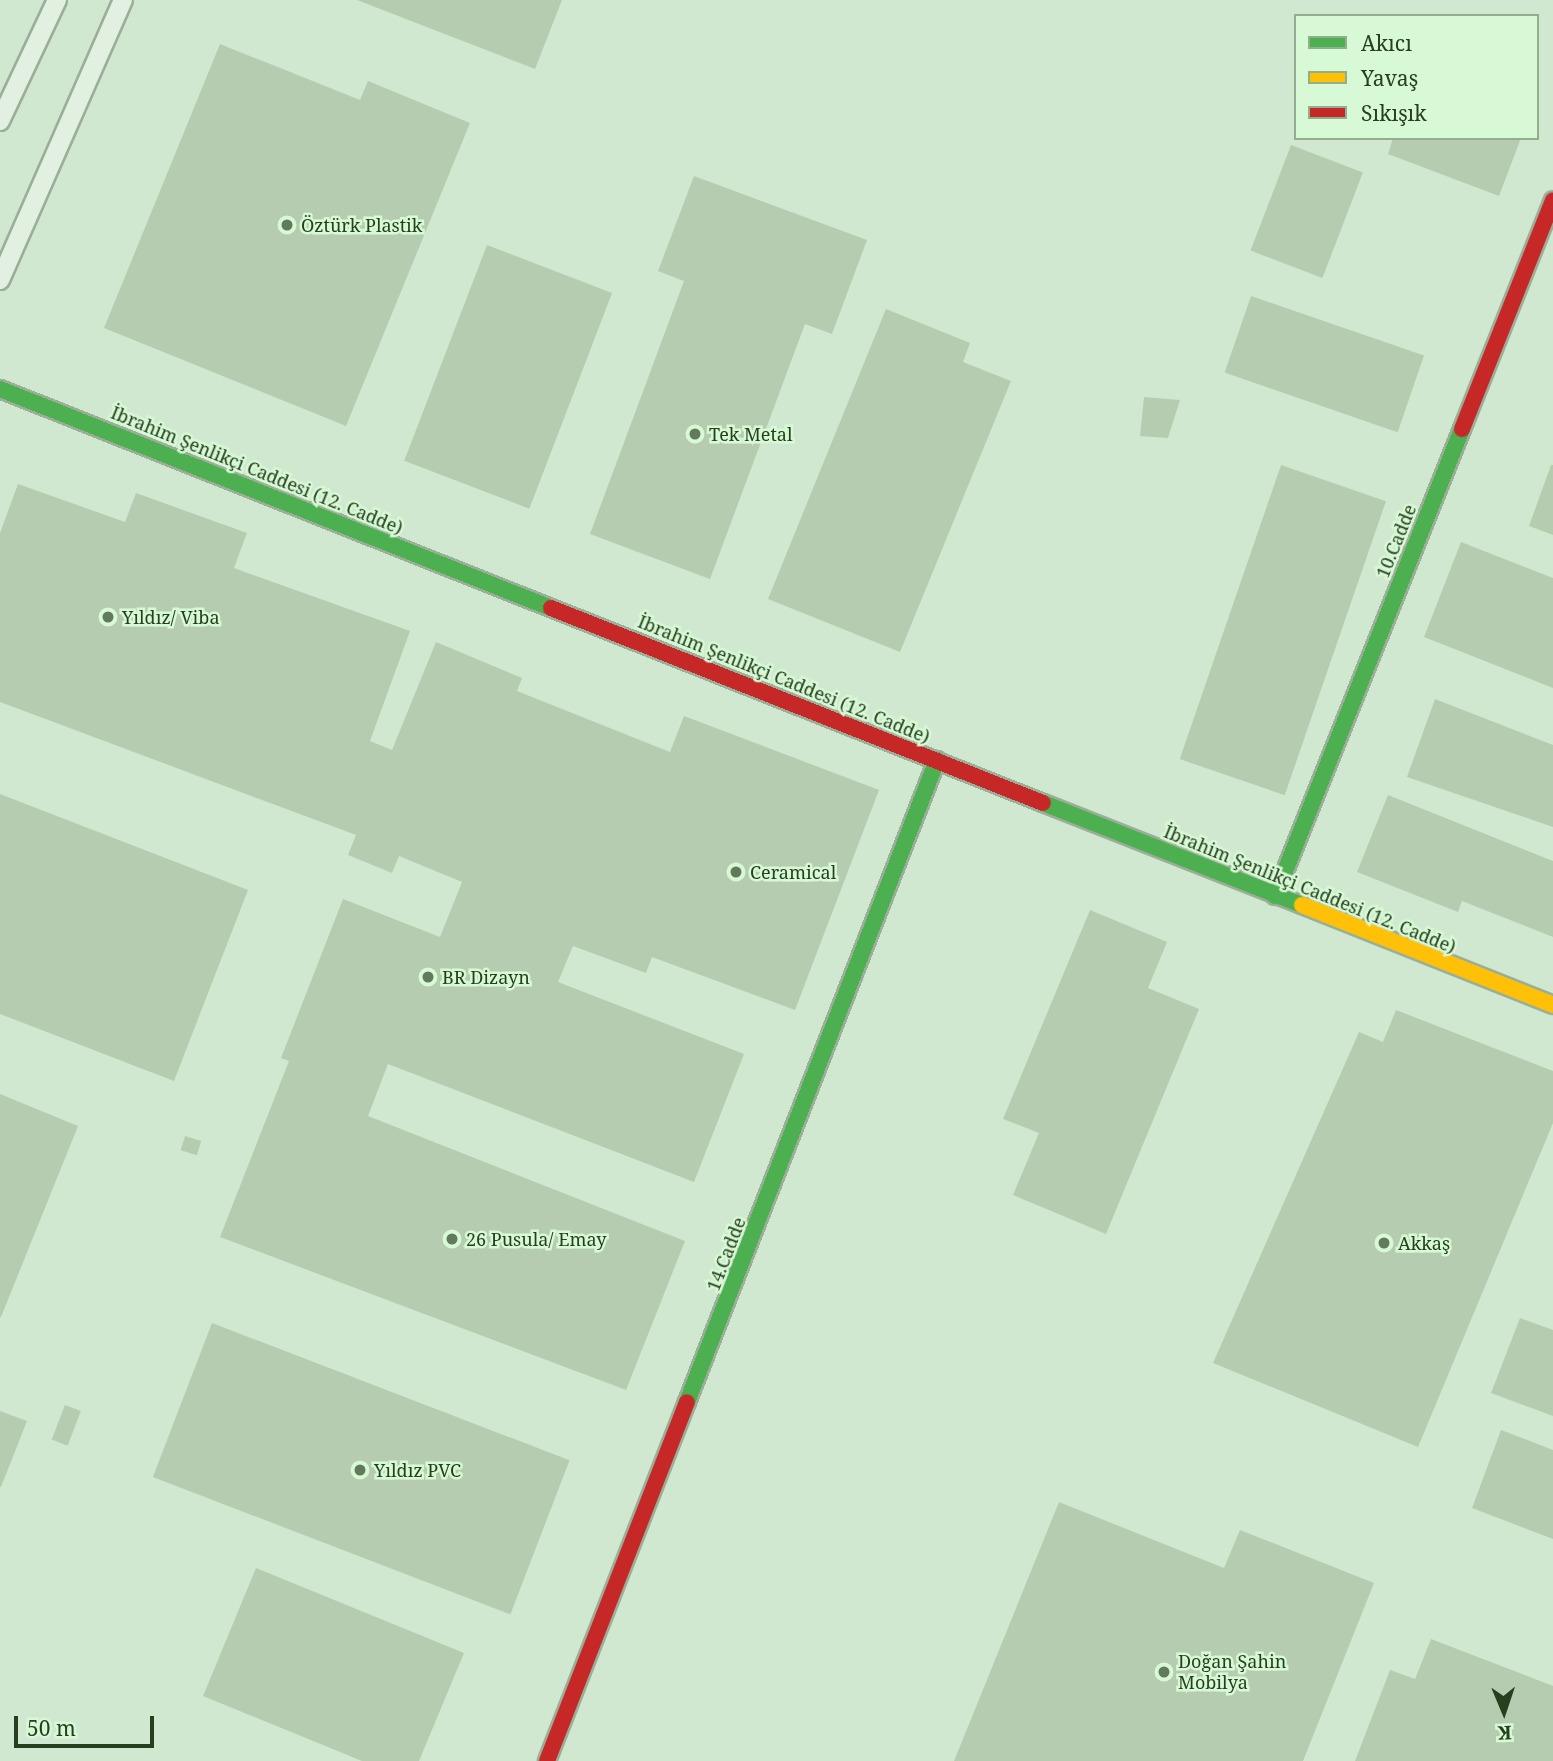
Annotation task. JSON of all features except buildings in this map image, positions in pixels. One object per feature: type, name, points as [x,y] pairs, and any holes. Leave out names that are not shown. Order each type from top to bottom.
[{"type":"street","points":[[0,121],[57,0]]},
{"type":"street","points":[[0,280],[123,0]]},
{"type":"street","name":"10.Cadde","points":[[1275,896],[1553,200]]},
{"type":"street","name":"İbrahim Şenlikçi Caddesi (12. Cadde)","points":[[0,389],[1553,1005]]},
{"type":"street","name":"14.Cadde","points":[[547,1761],[937,760]]},
{"type":"traffic: fast","points":[[0,389],[551,608]]},
{"type":"traffic: fast","points":[[1275,896],[1462,429]]},
{"type":"traffic: fast","points":[[687,1402],[937,760]]},
{"type":"traffic: fast","points":[[1043,803],[1302,905]]},
{"type":"traffic: slow","points":[[1302,905],[1553,1005]]},
{"type":"traffic: jam","points":[[1462,429],[1553,200]]},
{"type":"traffic: jam","points":[[551,608],[1043,803]]},
{"type":"traffic: jam","points":[[547,1761],[687,1402]]},
{"type":"place","name":"Öztürk Plastik","points":[[287,225]]},
{"type":"place","name":"Tek Metal","points":[[695,434]]},
{"type":"place","name":"Yıldız/ Viba","points":[[108,617]]},
{"type":"place","name":"Ceramical","points":[[736,872]]},
{"type":"place","name":"BR Dizayn","points":[[428,977]]},
{"type":"place","name":"26 Pusula/ Emay","points":[[452,1239]]},
{"type":"place","name":"Akkaş","points":[[1384,1243]]},
{"type":"place","name":"Yıldız PVC","points":[[360,1470]]},
{"type":"place","name":"Doğan Şahin Mobilya","points":[[1164,1672]]}]
